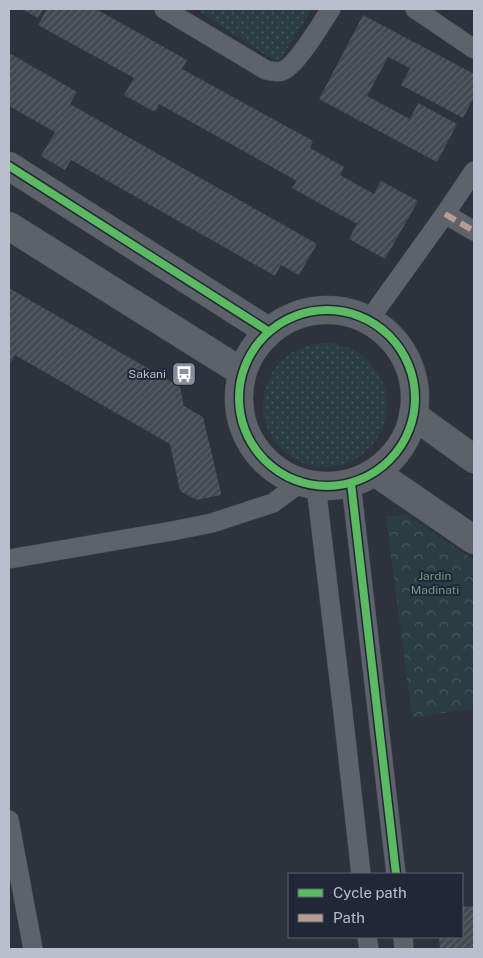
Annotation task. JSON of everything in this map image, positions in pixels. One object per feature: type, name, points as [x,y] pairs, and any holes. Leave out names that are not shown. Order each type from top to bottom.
[{"type":"street","points":[[164,9],[266,70],[274,72],[288,68],[331,9]]},
{"type":"street","points":[[416,9],[474,49]]},
{"type":"street","points":[[9,166],[268,331]]},
{"type":"street","points":[[369,320],[474,171]]},
{"type":"street","points":[[445,214],[474,232]]},
{"type":"street","points":[[9,226],[242,372]]},
{"type":"street","points":[[9,559],[212,523],[273,503],[308,484],[363,478],[400,447],[413,415],[414,387],[407,360],[391,337],[369,320],[334,309],[299,313],[268,331],[252,350],[242,372],[239,407],[248,440],[270,466],[308,484]]},
{"type":"street","points":[[413,415],[474,459]]},
{"type":"street","points":[[363,478],[474,540]]},
{"type":"street","points":[[363,478],[396,873]]},
{"type":"street","points":[[308,484],[342,704],[361,873]]},
{"type":"street","points":[[9,820],[33,949]]},
{"type":"green space","points":[[196,9],[312,9],[278,63]]},
{"type":"green space","points":[[325,343],[349,348],[369,361],[382,381],[387,405],[382,429],[369,449],[349,462],[325,467],[301,462],[281,449],[268,429],[263,405],[268,381],[281,361],[301,348]]},
{"type":"green space","name":"Jardin Madinati","points":[[406,515],[474,560],[474,708],[412,718],[386,516]]},
{"type":"building","points":[[22,9],[43,9],[38,18]]},
{"type":"building","points":[[47,9],[96,9],[187,60],[182,69],[313,141],[310,148],[344,167],[340,175],[374,194],[381,181],[418,201],[385,259],[349,239],[357,224],[292,188],[297,181],[159,104],[155,112],[124,95],[134,78],[38,25]]},
{"type":"building","points":[[363,15],[474,74],[474,97],[463,118],[401,85],[410,68],[388,57],[367,96],[410,119],[418,103],[457,124],[437,162],[319,99]]},
{"type":"building","points":[[9,53],[77,92],[70,104],[317,244],[299,275],[281,265],[275,276],[71,160],[65,170],[41,156],[55,132],[9,106]]},
{"type":"building","points":[[9,288],[180,387],[184,406],[203,417],[220,495],[197,500],[180,491],[170,444],[15,355],[9,366]]},
{"type":"building","points":[[474,906],[474,949],[440,949],[439,938],[463,938],[463,907]]},
{"type":"marked path","points":[[445,214],[474,231]]},
{"type":"cycle path","points":[[9,166],[268,331]]},
{"type":"cycle path","points":[[327,310],[361,317],[383,330],[395,342],[408,364],[415,398],[408,432],[395,454],[383,466],[361,479],[327,486],[293,479],[271,466],[259,454],[246,432],[239,398],[246,364],[259,342],[271,330],[293,317],[327,310]]},
{"type":"cycle path","points":[[351,483],[396,873]]},
{"type":"place","name":"Sakani","points":[[184,374]]}]
